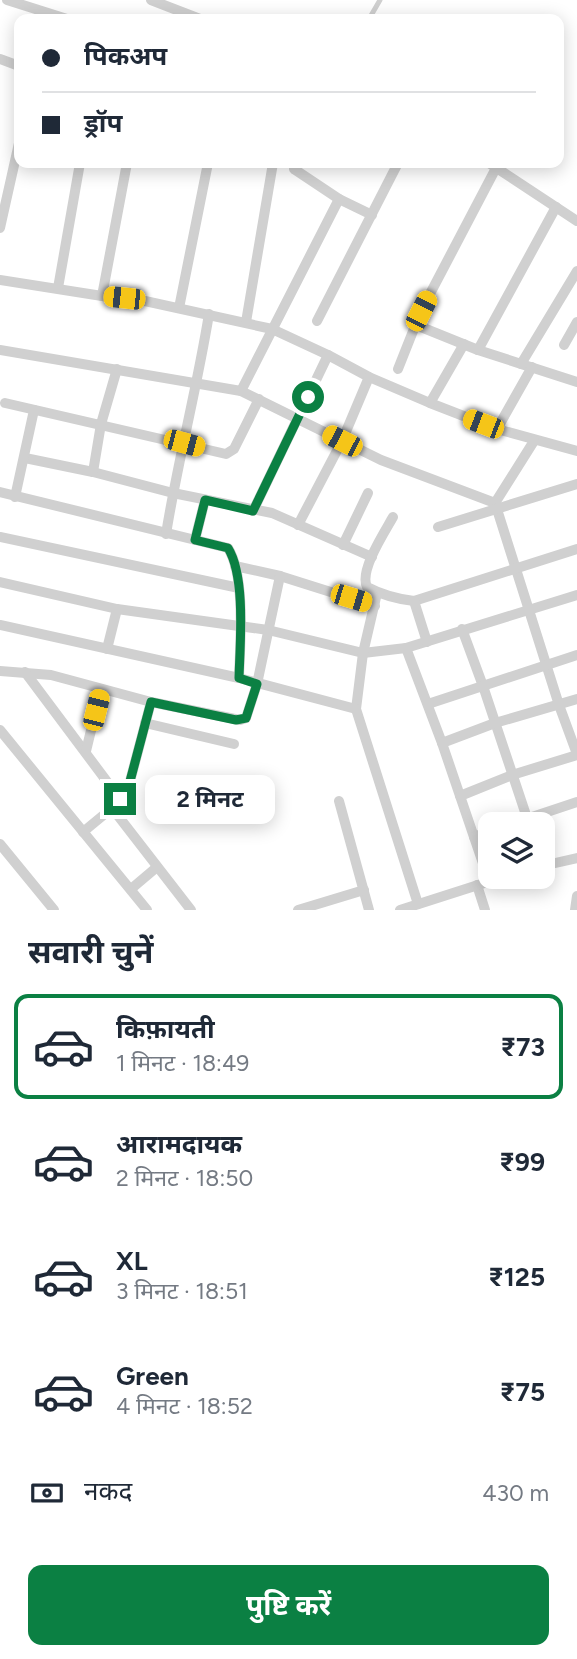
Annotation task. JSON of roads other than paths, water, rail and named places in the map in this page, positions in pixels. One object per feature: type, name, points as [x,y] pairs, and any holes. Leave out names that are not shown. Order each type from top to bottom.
[{"type":"street","points":[[8,0],[51,14]]},
{"type":"street","points":[[151,0],[188,14]]},
{"type":"street","points":[[0,228],[3,197],[14,160]]},
{"type":"street","points":[[58,288],[79,168]]},
{"type":"street","points":[[103,296],[126,168]]},
{"type":"street","points":[[179,308],[207,168]]},
{"type":"street","points":[[246,322],[272,168]]},
{"type":"street","points":[[317,321],[396,168]]},
{"type":"street","points":[[398,369],[491,168]]},
{"type":"street","points":[[497,168],[577,221]]},
{"type":"street","points":[[294,169],[340,199],[372,215]]},
{"type":"street","points":[[241,391],[340,199]]},
{"type":"street","points":[[478,350],[556,207]]},
{"type":"street","points":[[496,429],[527,365],[573,286],[577,271]]},
{"type":"street","points":[[0,279],[145,301],[272,329],[369,377],[430,403],[496,429],[577,451]]},
{"type":"street","points":[[166,534],[198,384],[209,314]]},
{"type":"street","points":[[564,345],[577,322]]},
{"type":"street","points":[[416,325],[478,350],[577,382]]},
{"type":"street","points":[[430,403],[464,344]]},
{"type":"street","points":[[0,350],[241,391],[380,460],[497,506]]},
{"type":"street","points":[[253,511],[328,355]]},
{"type":"street","points":[[93,472],[101,424],[117,369]]},
{"type":"street","points":[[298,525],[342,441],[369,377]]},
{"type":"street","points":[[5,403],[231,453],[259,398]]},
{"type":"street","points":[[15,497],[34,410]]},
{"type":"street","points":[[460,796],[512,775],[577,755],[515,570],[497,506],[534,441]]},
{"type":"street","points":[[25,458],[279,515],[372,557]]},
{"type":"street","points":[[438,527],[497,506],[577,484]]},
{"type":"street","points":[[0,492],[228,548],[239,588],[239,678]]},
{"type":"street","points":[[343,545],[368,493]]},
{"type":"street","points":[[195,540],[205,500]]},
{"type":"street","points":[[393,517],[364,579],[367,587],[377,593],[414,601],[577,550]]},
{"type":"street","points":[[0,537],[239,588]]},
{"type":"street","points":[[235,566],[280,576],[375,606]]},
{"type":"street","points":[[0,671],[51,675],[151,702],[240,720],[246,718],[257,684],[280,576]]},
{"type":"street","points":[[0,582],[117,609],[268,630],[363,653],[406,648],[577,595]]},
{"type":"street","points":[[377,593],[363,653],[356,709],[418,904]]},
{"type":"street","points":[[414,601],[427,642]]},
{"type":"street","points":[[107,649],[117,609]]},
{"type":"street","points":[[0,625],[239,678],[356,709]]},
{"type":"street","points":[[462,629],[484,686],[525,812]]},
{"type":"street","points":[[406,648],[442,743],[474,837],[478,857]]},
{"type":"street","points":[[428,704],[577,655]]},
{"type":"street","points":[[25,672],[120,799]]},
{"type":"street","points":[[86,751],[102,690]]},
{"type":"street","points":[[442,743],[495,723],[577,699]]},
{"type":"street","points":[[83,832],[112,808],[129,785],[151,702]]},
{"type":"street","points":[[145,723],[234,744]]},
{"type":"street","points":[[0,730],[147,910]]},
{"type":"street","points":[[339,801],[369,910]]},
{"type":"street","points":[[552,812],[577,802]]},
{"type":"street","points":[[112,808],[191,910]]},
{"type":"street","points":[[474,837],[478,836]]},
{"type":"street","points":[[0,844],[54,910]]},
{"type":"street","points":[[555,861],[577,858]]},
{"type":"street","points":[[131,889],[157,867]]},
{"type":"street","points":[[400,910],[418,904],[434,905],[478,885]]},
{"type":"street","points":[[483,889],[485,910]]},
{"type":"street","points":[[298,910],[364,890]]},
{"type":"street","points":[[575,910],[577,896]]}]
